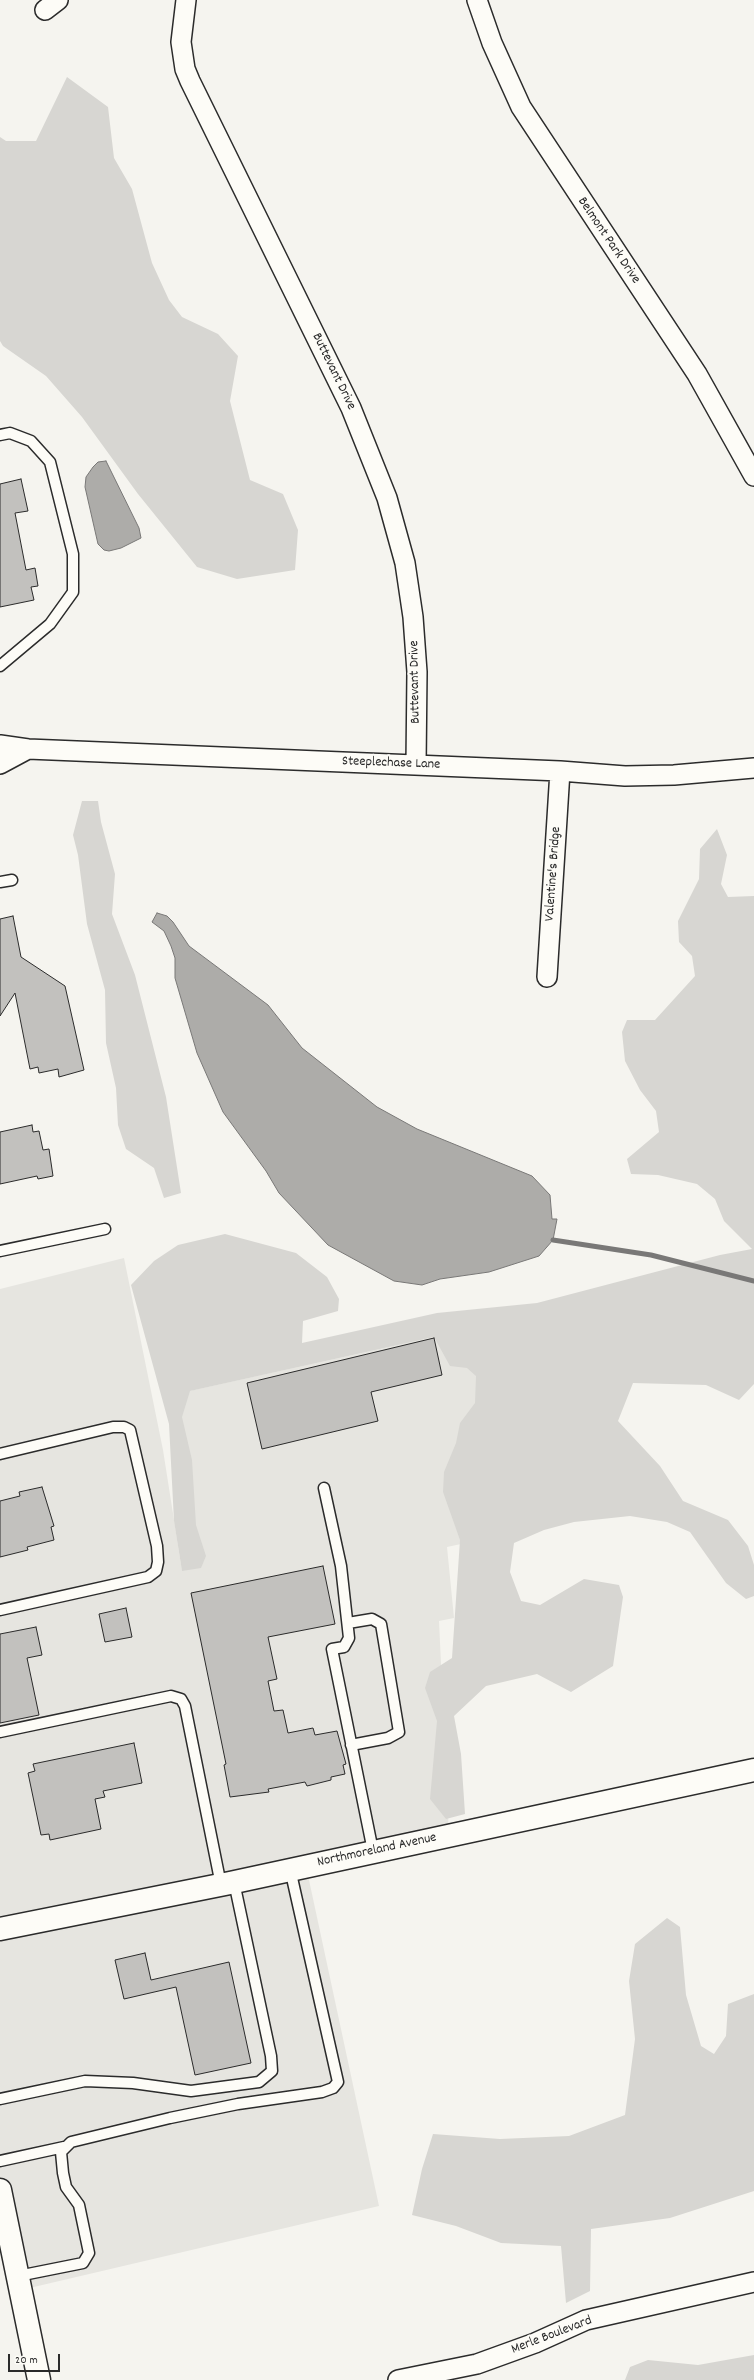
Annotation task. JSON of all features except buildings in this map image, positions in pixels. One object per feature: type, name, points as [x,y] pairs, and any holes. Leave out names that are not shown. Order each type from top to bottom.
[{"type":"street","name":"Buttevant Drive","points":[[186,0],[181,42],[185,68],[190,81],[351,408],[387,498],[405,563],[413,617],[417,672],[416,765]]},
{"type":"street","name":"Belmont Park Drive","points":[[477,0],[492,43],[521,107],[697,374],[754,476]]},
{"type":"street","name":"Steeplechase Lane","points":[[0,745],[28,749],[560,771],[639,776],[674,775],[754,768]]},
{"type":"street","points":[[0,764],[28,749]]},
{"type":"street","name":"Valentine's Bridge","points":[[547,977],[560,771]]},
{"type":"street","name":"Northmoreland Avenue","points":[[0,1929],[290,1870],[754,1770]]},
{"type":"street","points":[[1,2199],[39,2380]]},
{"type":"street","name":"Merle Boulevard","points":[[398,2380],[478,2364],[535,2343],[586,2320],[754,2282]]},
{"type":"lane","points":[[0,435],[10,433],[31,441],[50,462],[73,554],[73,592],[50,624],[0,666]]},
{"type":"lane","points":[[0,882],[12,880]]},
{"type":"lane","points":[[0,1251],[105,1229]]},
{"type":"lane","points":[[0,1454],[113,1427],[124,1427],[130,1430],[157,1546],[158,1562],[156,1571],[148,1577],[0,1610]]},
{"type":"lane","points":[[324,1488],[342,1566],[349,1638],[344,1647],[332,1649],[374,1851]]},
{"type":"lane","points":[[348,1624],[372,1619],[381,1624],[399,1732],[388,1738],[351,1745]]},
{"type":"lane","points":[[0,1732],[171,1696],[181,1699],[185,1706],[271,2056],[272,2071],[259,2082],[191,2091],[133,2083],[85,2081],[0,2099]]},
{"type":"lane","points":[[0,2161],[64,2147],[88,2137],[170,2118],[238,2104],[322,2092],[333,2088],[338,2082],[290,1870]]},
{"type":"lane","points":[[18,2276],[83,2263],[89,2253],[79,2205],[66,2187],[61,2152],[64,2147]]},
{"type":"shaded area","points":[[67,77],[108,107],[114,158],[132,189],[152,263],[169,300],[182,317],[218,334],[238,356],[230,401],[250,480],[283,494],[298,530],[295,570],[237,579],[197,567],[138,494],[82,417],[46,376],[3,346],[0,341],[0,137],[6,141],[36,141]]},
{"type":"shaded area","points":[[106,461],[139,528],[141,538],[121,548],[109,551],[104,550],[98,544],[85,487],[86,477],[93,467],[98,462]]},
{"type":"shaded area","points":[[82,801],[98,801],[101,822],[115,874],[112,914],[135,975],[166,1097],[181,1193],[164,1198],[154,1168],[126,1149],[118,1125],[116,1088],[106,1043],[105,990],[87,924],[78,855],[73,835]]},
{"type":"shaded area","points":[[717,829],[727,855],[721,884],[728,897],[754,896],[754,1384],[739,1400],[706,1385],[633,1383],[618,1421],[660,1466],[683,1501],[728,1520],[748,1546],[754,1565],[754,1596],[746,1599],[726,1583],[690,1532],[667,1522],[630,1516],[574,1522],[544,1530],[514,1543],[510,1572],[521,1601],[540,1605],[584,1579],[619,1585],[623,1597],[613,1666],[571,1692],[537,1674],[486,1686],[454,1716],[461,1754],[465,1814],[446,1819],[430,1799],[437,1721],[425,1688],[430,1672],[452,1658],[460,1540],[443,1492],[444,1472],[456,1443],[460,1423],[475,1403],[476,1376],[467,1368],[450,1366],[434,1337],[190,1391],[182,1417],[192,1460],[196,1525],[206,1556],[201,1568],[182,1571],[174,1521],[169,1424],[131,1285],[154,1261],[178,1245],[225,1234],[296,1253],[327,1277],[339,1299],[338,1311],[303,1321],[302,1343],[437,1313],[537,1303],[720,1255],[752,1249],[724,1221],[715,1199],[697,1184],[658,1175],[631,1174],[627,1159],[659,1132],[656,1111],[640,1090],[625,1061],[622,1032],[627,1020],[655,1020],[695,976],[692,956],[679,942],[678,921],[699,879],[700,849]]},
{"type":"shaded area","points":[[157,913],[167,916],[173,922],[189,946],[268,1005],[302,1048],[377,1107],[417,1129],[532,1176],[550,1195],[552,1219],[557,1219],[553,1240],[539,1256],[489,1272],[440,1279],[422,1285],[394,1281],[328,1245],[279,1193],[266,1171],[223,1112],[197,1053],[175,978],[175,958],[171,946],[164,931],[152,922]]},
{"type":"shaded area","points":[[124,1258],[163,1450],[182,1571],[169,1399],[189,1391],[434,1337],[474,1342],[491,1423],[475,1541],[447,1547],[454,1618],[439,1621],[449,1835],[306,1866],[379,2206],[21,2290],[0,2190],[0,1289]]},
{"type":"shaded area","points":[[667,1918],[680,1927],[686,1995],[701,2046],[714,2054],[726,2036],[728,2004],[754,1994],[754,2191],[670,2218],[591,2229],[590,2291],[566,2303],[561,2246],[501,2243],[456,2226],[412,2215],[422,2169],[433,2134],[500,2139],[569,2136],[625,2115],[635,2039],[629,1981],[635,1944]]},
{"type":"shaded area","points":[[754,2355],[754,2380],[625,2380],[630,2367],[648,2360],[698,2365]]},
{"type":"waterway","points":[[553,1240],[651,1255],[754,1281]]}]
